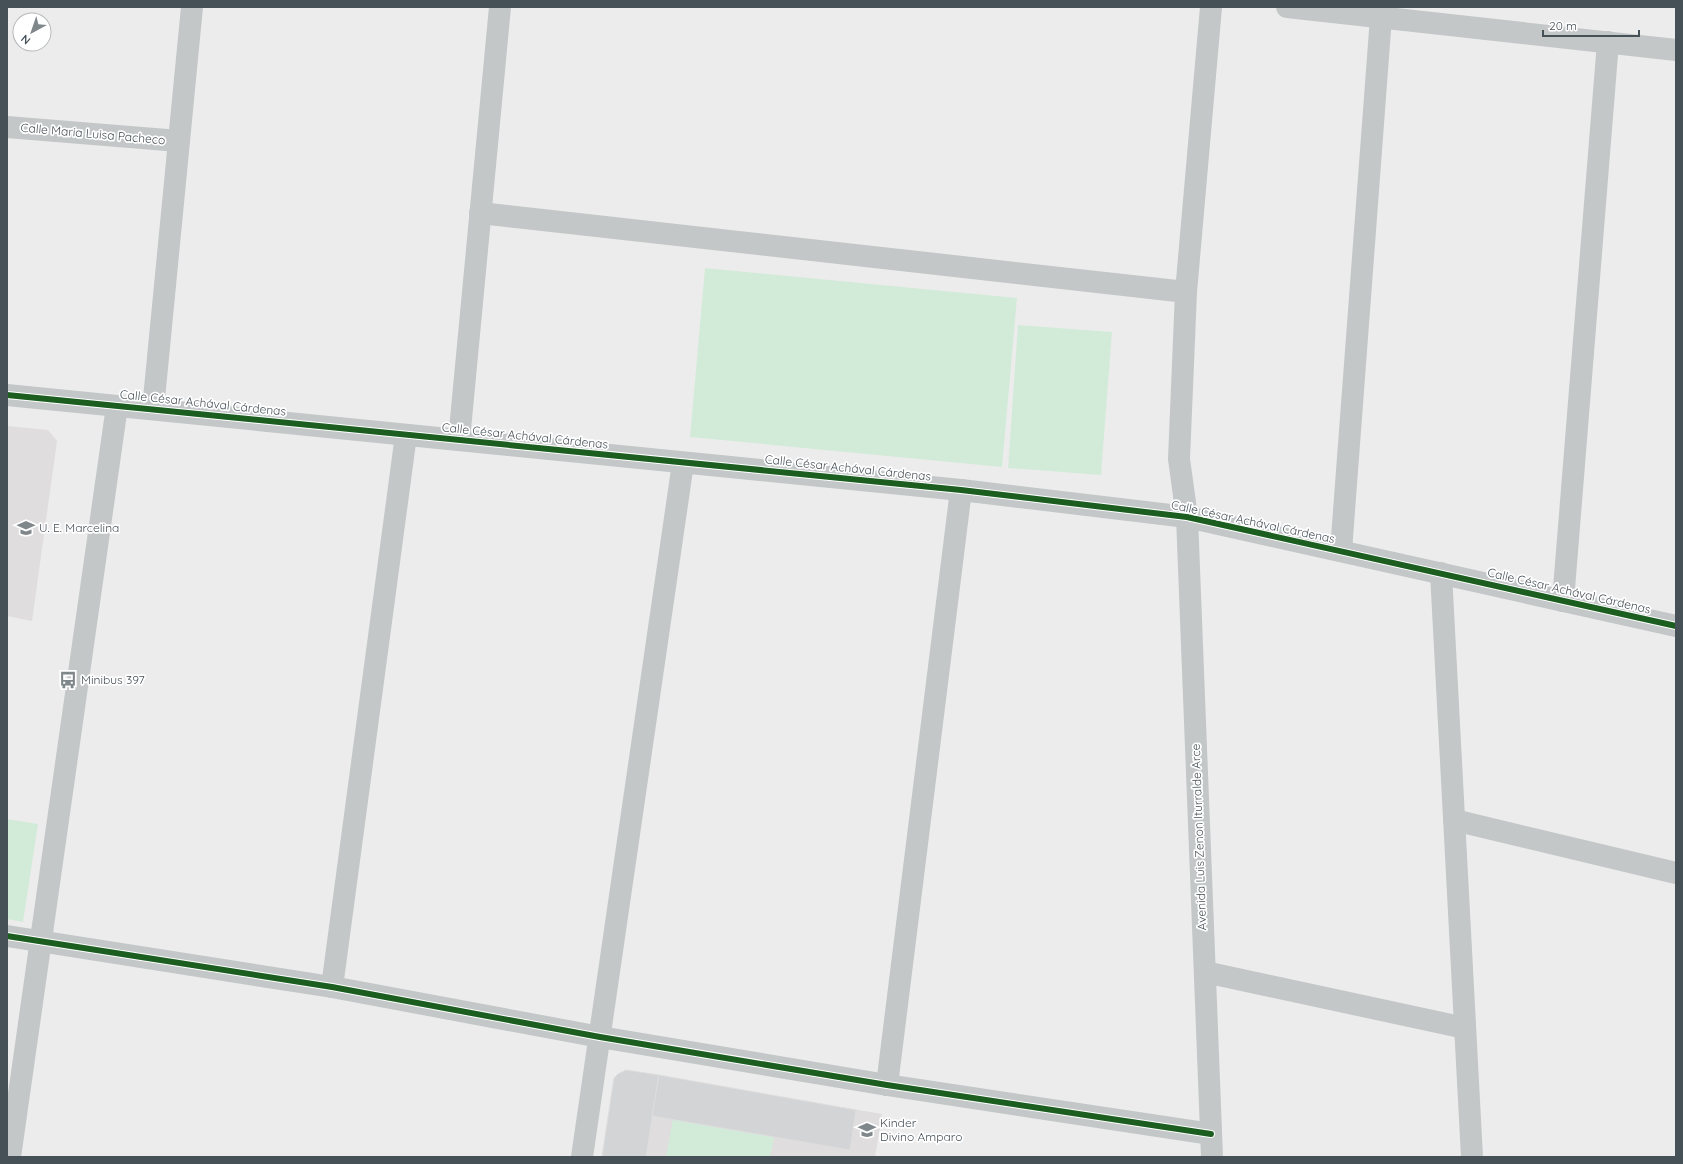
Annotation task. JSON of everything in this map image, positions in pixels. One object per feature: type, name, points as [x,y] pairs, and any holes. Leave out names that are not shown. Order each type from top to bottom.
[{"type":"street","points":[[153,409],[192,7]]},
{"type":"street","points":[[459,440],[500,7]]},
{"type":"street","name":"Avenida Luis Zenon Iturralde Arce","points":[[1211,7],[1186,292],[1179,459],[1187,517],[1212,1157]]},
{"type":"street","points":[[1287,7],[1676,50]]},
{"type":"street","points":[[1341,551],[1381,17]]},
{"type":"street","points":[[1563,601],[1608,42]]},
{"type":"street","name":"Calle Maria Luisa Pacheco","points":[[7,127],[179,141]]},
{"type":"street","points":[[480,214],[1186,292]]},
{"type":"street","name":"Calle César Achával Cárdenas","points":[[7,395],[961,490],[1187,517],[1676,626]]},
{"type":"street","points":[[10,1157],[117,406]]},
{"type":"street","points":[[332,987],[406,435]]},
{"type":"street","points":[[582,1157],[683,462]]},
{"type":"street","points":[[887,1085],[961,490]]},
{"type":"street","points":[[1441,573],[1472,1157]]},
{"type":"street","points":[[1454,820],[1676,873]]},
{"type":"street","points":[[7,936],[332,987],[600,1037],[887,1085],[1211,1134]]},
{"type":"street","points":[[1204,972],[1466,1028]]},
{"type":"shaded area","name":"U. E. Marcelina","points":[[7,426],[48,430],[57,441],[32,621],[7,616]]},
{"type":"shaded area","points":[[626,1070],[882,1114],[875,1157],[602,1157],[614,1078]]},
{"type":"green space","points":[[705,268],[1017,298],[1002,467],[690,437]]},
{"type":"green space","points":[[1018,325],[1112,332],[1101,475],[1008,468]]},
{"type":"green space","points":[[7,819],[38,824],[23,922],[7,919]]},
{"type":"green space","points":[[673,1119],[774,1137],[770,1157],[666,1157]]},
{"type":"building","points":[[626,1070],[659,1075],[646,1157],[602,1157],[614,1078]]},
{"type":"building","points":[[659,1075],[856,1110],[850,1150],[652,1116]]},
{"type":"cycle path","points":[[7,395],[961,490],[1187,517],[1676,626]]},
{"type":"cycle path","points":[[7,936],[332,987],[600,1037],[887,1085],[1211,1134]]},
{"type":"place","name":"U. E. Marcelina","points":[[26,528]]},
{"type":"place","name":"Minibus 397","points":[[68,680]]},
{"type":"place","name":"Kinder Divino Amparo","points":[[867,1130]]}]
